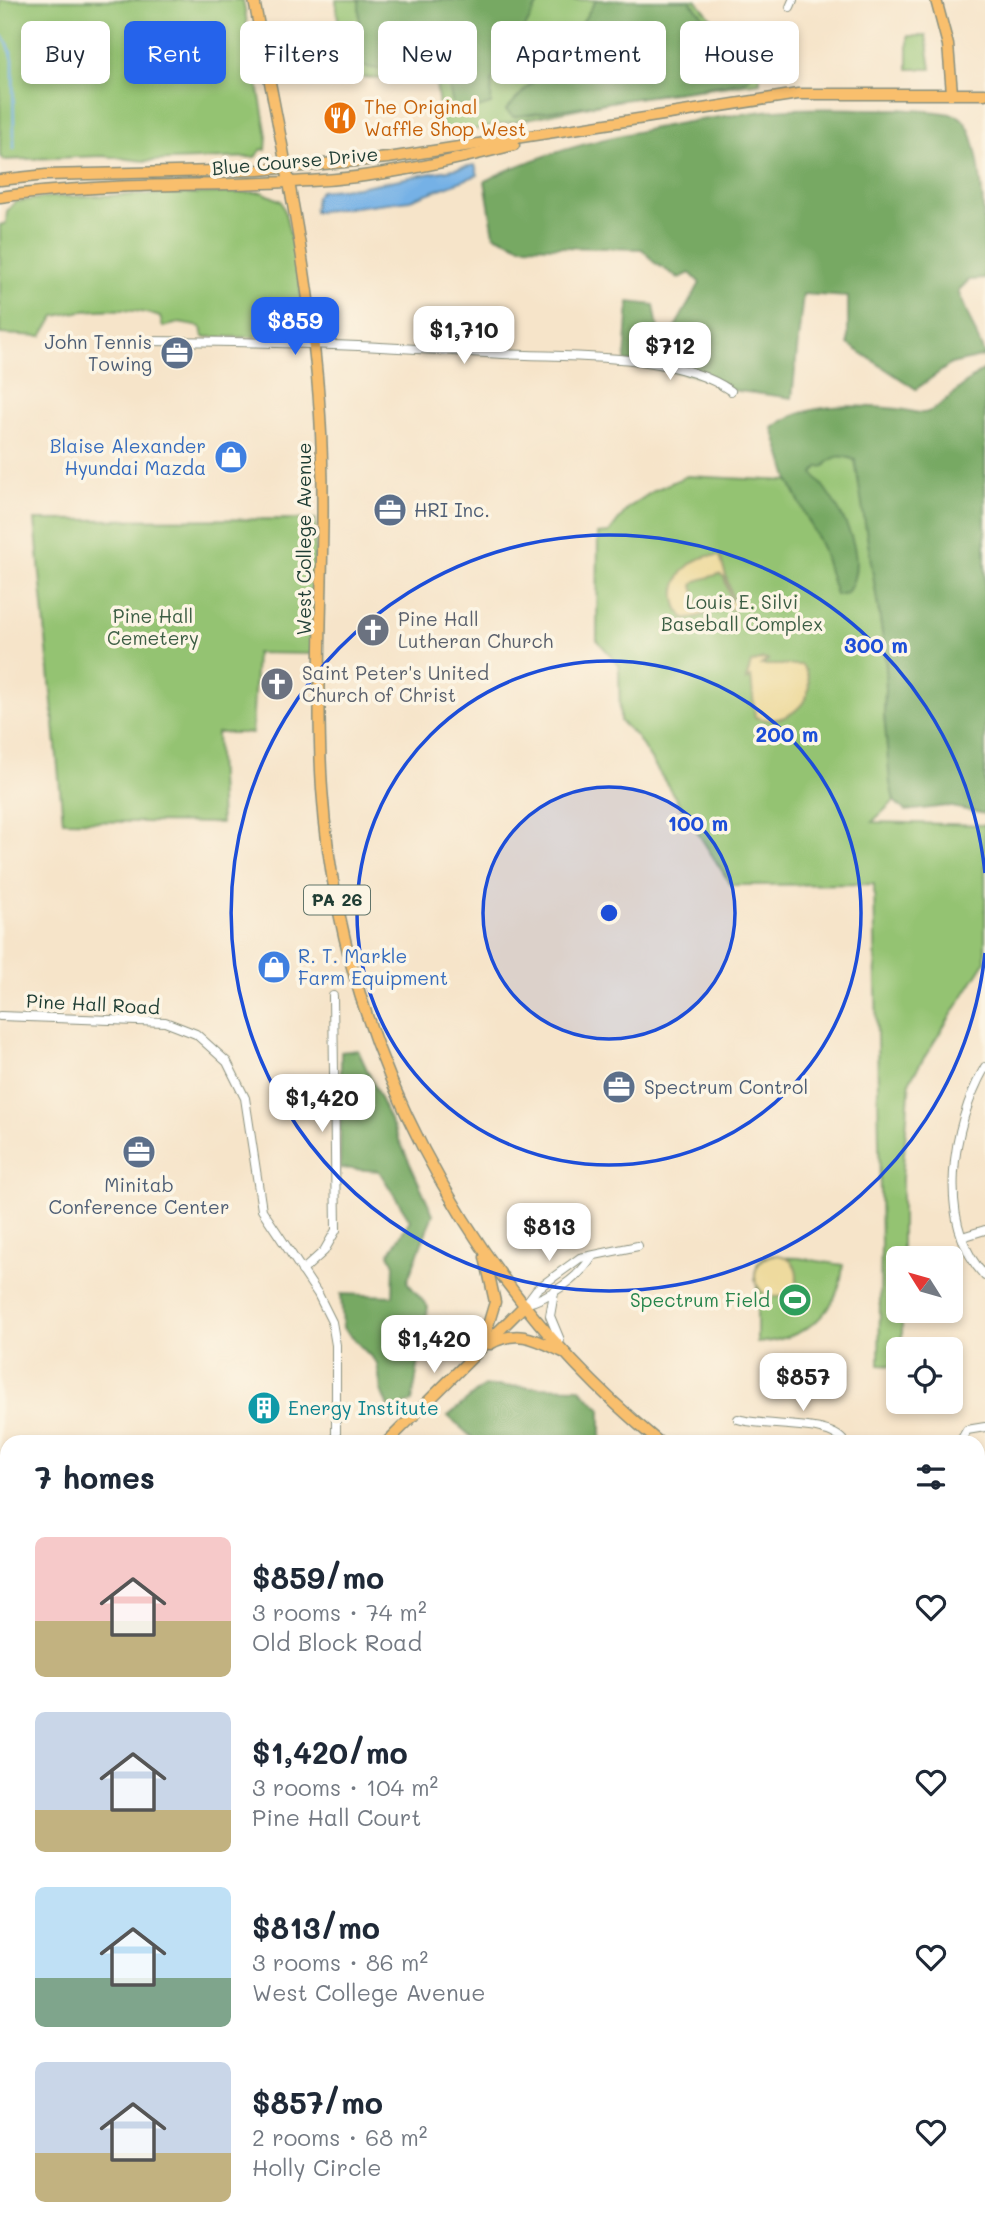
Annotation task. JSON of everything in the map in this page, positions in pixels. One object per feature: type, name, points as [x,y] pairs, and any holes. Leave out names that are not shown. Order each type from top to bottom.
[{"type":"main road","name":"West College Avenue","points":[[254,0],[315,344],[324,504],[321,760],[326,836],[336,892],[362,999],[403,1110],[483,1251],[524,1305],[616,1405],[651,1435]]},
{"type":"main road","points":[[936,0],[950,53],[952,93]]},
{"type":"main road","name":"Blue Course Drive","points":[[0,180],[46,175],[285,167],[412,155],[785,95],[985,94]]},
{"type":"main road","name":"Blue Course Drive","points":[[0,197],[63,191],[288,182],[366,175],[438,162],[587,126]]},
{"type":"main road","points":[[477,1354],[490,1328],[495,1302],[483,1251]]},
{"type":"main road","points":[[394,1435],[524,1305]]},
{"type":"main road","points":[[477,1354],[496,1340],[516,1335],[536,1338],[569,1354]]},
{"type":"street","points":[[277,342],[313,326]]},
{"type":"street","points":[[143,341],[277,342],[615,360],[700,374],[731,391]]},
{"type":"street","points":[[302,1270],[324,1251],[336,1230],[333,996]]},
{"type":"street","name":"Pine Hall Road","points":[[0,1016],[154,1020],[187,1029],[212,1046],[233,1071],[245,1098],[262,1210],[324,1303],[335,1331],[336,1435]]},
{"type":"street","points":[[985,1067],[967,1107],[957,1149],[955,1191],[962,1237],[969,1254],[985,1276]]},
{"type":"street","points":[[962,1237],[985,1230]]},
{"type":"street","points":[[524,1305],[537,1289],[580,1258],[638,1246]]},
{"type":"street","points":[[524,1305],[545,1298],[586,1268],[592,1257]]},
{"type":"street","points":[[556,1289],[550,1303],[550,1316],[569,1354]]},
{"type":"street","points":[[738,1419],[762,1426],[824,1428],[838,1435]]},
{"type":"street","points":[[964,1435],[967,1430],[985,1427]]},
{"type":"green space","points":[[0,0],[243,0],[247,21],[240,21],[240,84],[258,84],[267,136],[266,150],[262,149],[255,157],[144,161],[103,156],[4,160],[0,156]]},
{"type":"green space","points":[[336,0],[696,0],[714,21],[680,21],[680,84],[744,84],[620,100],[443,136],[436,84],[477,84],[477,21],[378,21],[378,79],[364,78],[364,21],[338,21]]},
{"type":"green space","points":[[359,0],[540,0],[529,21],[491,21],[491,104],[455,115],[449,84],[477,84],[477,21],[378,21],[378,69],[364,67],[364,21],[359,21]]},
{"type":"green space","points":[[596,0],[689,0],[708,21],[680,21],[680,84],[727,84],[513,117],[506,110],[530,84],[666,84],[666,21],[583,21]]},
{"type":"green space","points":[[908,36],[926,36],[931,69],[908,69]]},
{"type":"green space","points":[[797,109],[898,109],[951,114],[958,116],[967,125],[974,142],[984,215],[985,279],[969,280],[958,291],[985,356],[951,364],[916,389],[848,344],[848,297],[803,294],[792,398],[731,390],[711,379],[625,361],[629,302],[654,305],[659,334],[674,329],[700,283],[690,273],[679,278],[655,263],[642,249],[520,246],[494,235],[485,181],[548,155],[621,135],[731,115]]},
{"type":"green space","points":[[262,192],[281,201],[285,212],[300,285],[301,312],[298,322],[253,337],[203,337],[201,327],[179,323],[163,327],[160,317],[135,311],[108,310],[55,316],[42,336],[0,334],[0,225],[6,223],[7,211],[15,202],[49,197]]},
{"type":"green space","points":[[985,369],[985,814],[947,806],[905,811],[894,801],[890,783],[884,714],[886,667],[883,639],[855,460],[835,458],[825,466],[818,467],[813,473],[841,514],[854,546],[854,578],[847,593],[836,595],[822,548],[789,481],[773,428],[801,413],[832,407],[901,409],[924,413],[938,407]]},
{"type":"green space","name":"Louis E. Silvi Baseball Complex","points":[[840,455],[855,460],[858,471],[883,639],[886,667],[884,714],[894,801],[872,822],[985,825],[985,962],[910,1080],[902,1178],[902,1246],[886,1246],[886,1323],[902,1323],[902,1337],[886,1337],[886,1365],[879,1365],[881,1243],[874,884],[731,885],[636,736],[620,721],[619,665],[597,640],[598,534],[609,533],[628,508],[655,490],[687,476],[789,481],[813,473],[818,466]]},
{"type":"green space","name":"Pine Hall Cemetery","points":[[316,519],[313,654],[256,653],[252,733],[217,733],[221,823],[63,821],[35,520]]},
{"type":"green space","points":[[358,1050],[433,1214],[407,1282],[428,1307],[412,1402],[389,1410],[381,1390],[377,1363],[343,1328],[341,1294],[393,1296],[394,1264],[389,1254],[410,1220],[379,1171],[340,1168],[341,1052]]},
{"type":"green space","name":"Spectrum Field","points":[[764,1257],[799,1258],[843,1265],[835,1297],[816,1321],[790,1336],[757,1343],[757,1265]]},
{"type":"green space","points":[[484,1386],[579,1388],[601,1409],[601,1435],[469,1435],[448,1416]]},
{"type":"sand","points":[[720,556],[733,599],[738,606],[734,610],[728,608],[686,620],[679,611],[675,592],[677,582],[689,565],[697,560]],"holes":[[[719,574],[724,577],[731,600],[727,605],[704,612],[700,609],[693,586],[696,581]]]},
{"type":"sand","points":[[768,660],[761,665],[802,665],[808,677],[809,688],[799,708],[779,719],[755,717],[751,677],[746,680],[751,663]]},
{"type":"sand","points":[[776,1255],[791,1261],[797,1276],[791,1291],[776,1297],[761,1291],[755,1276],[761,1261]]},
{"type":"water","points":[[475,165],[478,175],[410,200],[314,212],[316,197],[320,191],[358,187]]},
{"type":"waterway","points":[[0,34],[8,44],[13,59],[14,149]]},
{"type":"place","name":"The Original Waffle Shop West","points":[[340,118]]},
{"type":"place","name":"John Tennis Towing","points":[[177,353]]},
{"type":"place","name":"Blaise Alexander Hyundai Mazda","points":[[231,457]]},
{"type":"place","name":"HRI Inc.","points":[[390,510]]},
{"type":"place","name":"Pine Hall Lutheran Church","points":[[373,630]]},
{"type":"place","name":"Saint Peter's United Church of Christ","points":[[277,684]]},
{"type":"place","name":"R. T. Markle Farm Equipment","points":[[274,967]]},
{"type":"place","name":"Spectrum Control","points":[[619,1087]]},
{"type":"place","name":"Minitab Conference Center","points":[[139,1152]]},
{"type":"place","name":"Spectrum Field","points":[[795,1300]]},
{"type":"place","name":"Energy Institute","points":[[264,1408]]}]
